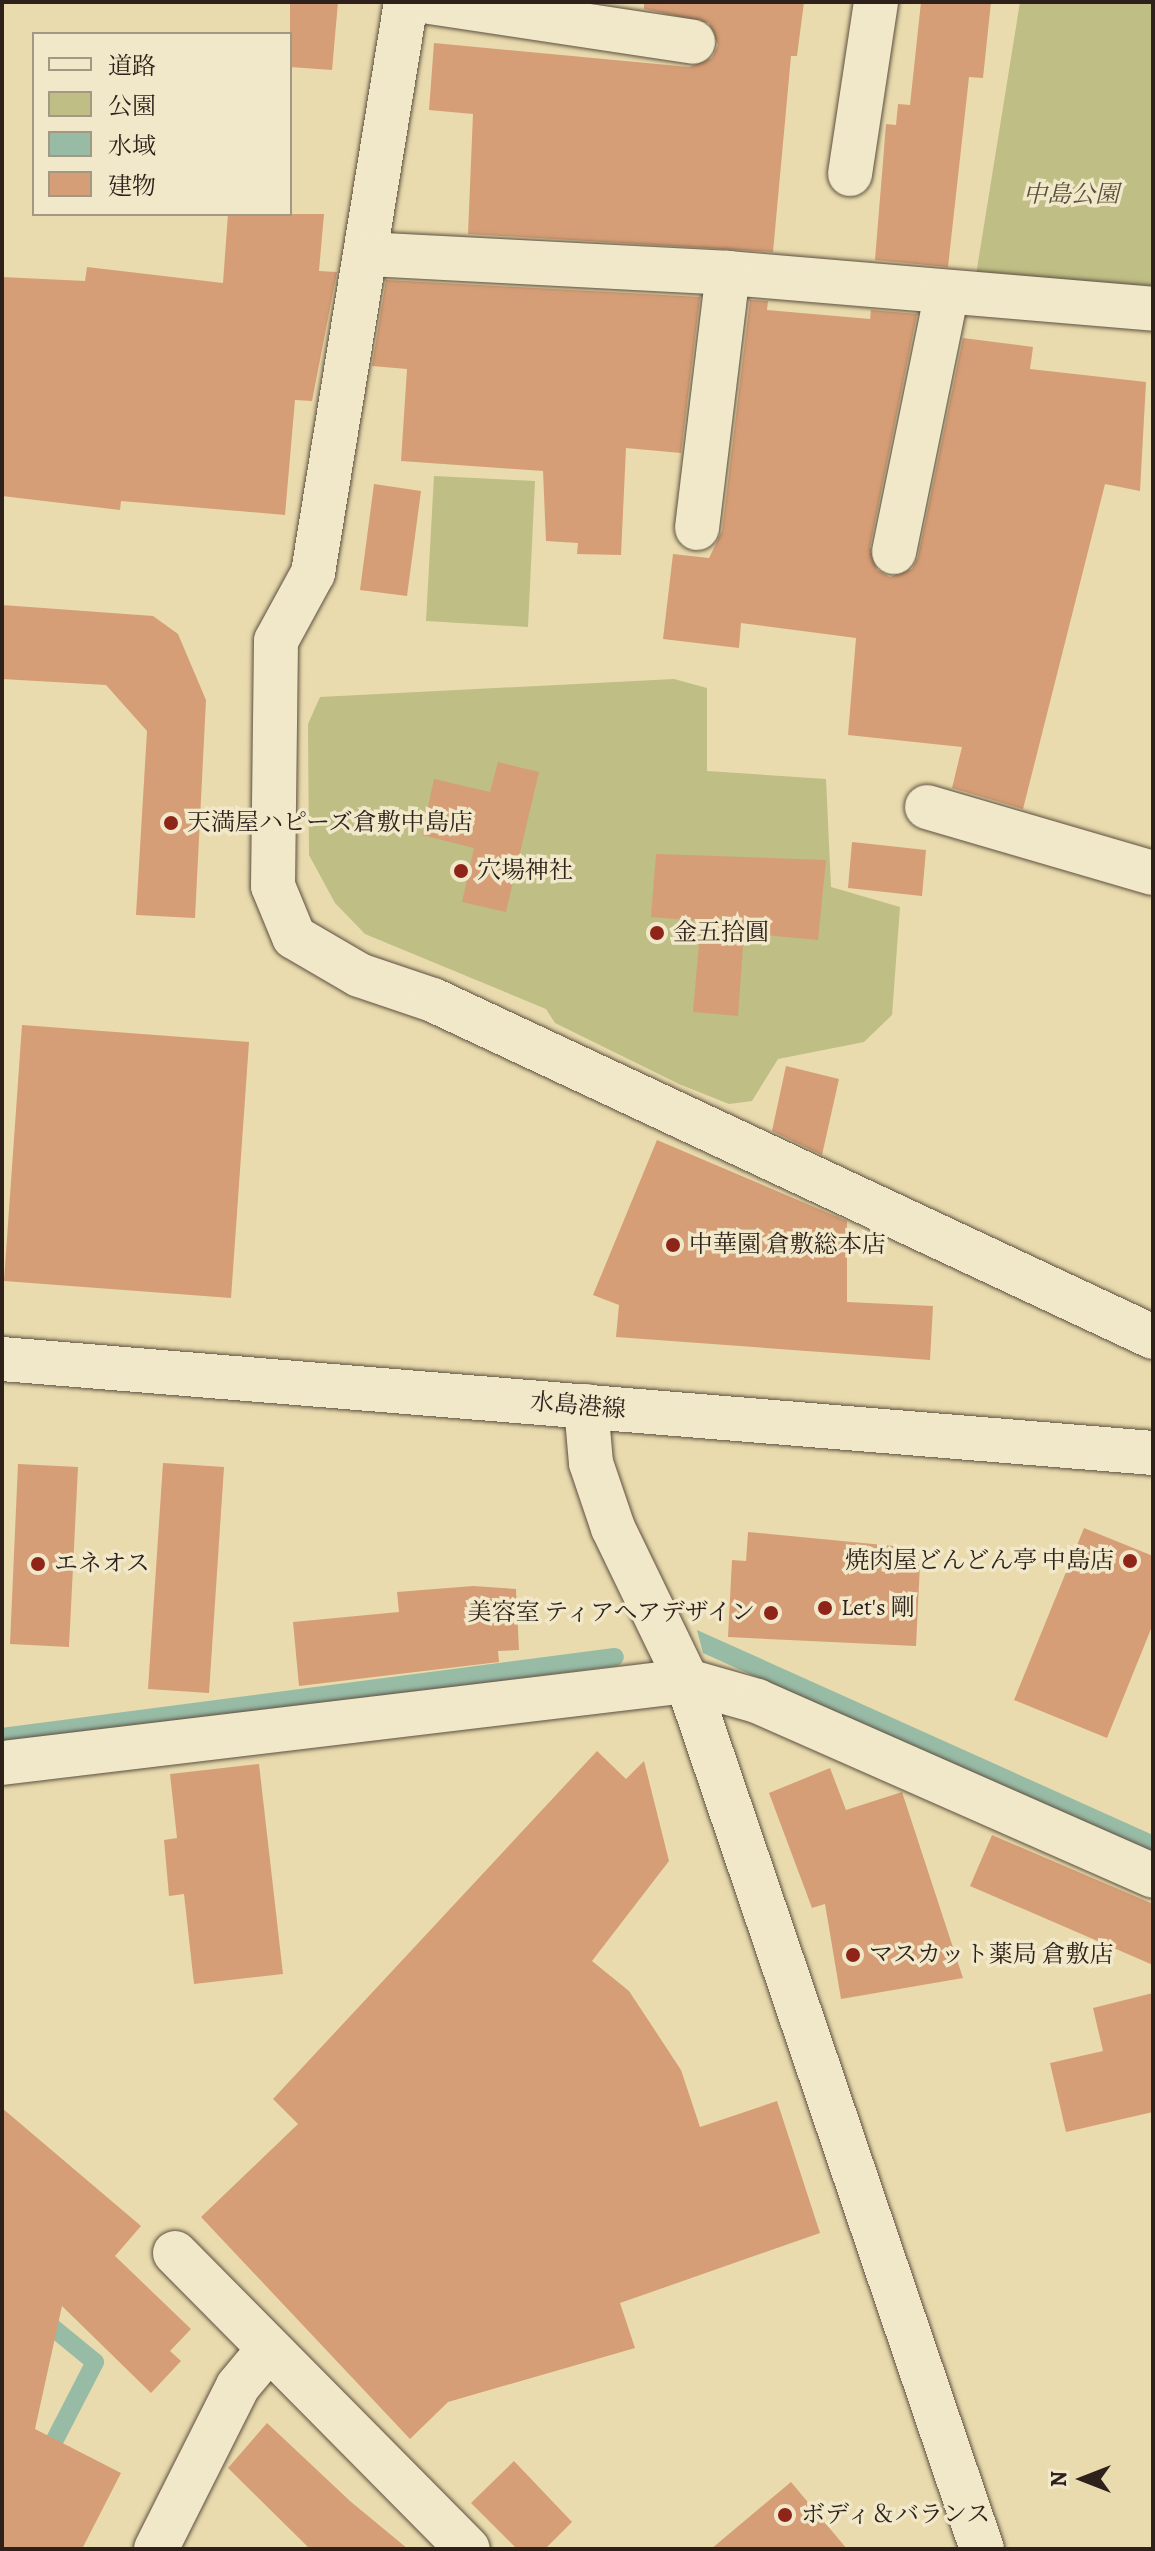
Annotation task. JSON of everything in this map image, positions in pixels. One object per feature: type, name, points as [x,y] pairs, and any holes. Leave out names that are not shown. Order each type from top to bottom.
[{"type":"street","points":[[406,2],[313,573],[276,641],[273,886],[294,937],[359,975],[433,1000],[1153,1337]]},
{"type":"street","points":[[430,2],[693,42]]},
{"type":"street","points":[[850,174],[876,2]]},
{"type":"street","points":[[367,254],[728,273],[1153,309]]},
{"type":"street","points":[[697,528],[728,273]]},
{"type":"street","points":[[894,552],[947,292]]},
{"type":"street","points":[[927,807],[1153,873]]},
{"type":"street","name":"水島港線","points":[[2,1359],[1153,1453]]},
{"type":"street","points":[[586,1406],[591,1463],[613,1528],[687,1681],[982,2549]]},
{"type":"street","points":[[2,1763],[687,1681],[757,1701],[1153,1876]]},
{"type":"street","points":[[175,2253],[468,2549]]},
{"type":"street","points":[[156,2549],[238,2386],[268,2350]]},
{"type":"green space","name":"中島公園","points":[[1020,2],[1153,2],[1153,286],[976,275]]},
{"type":"green space","points":[[434,476],[535,481],[528,627],[426,621]]},
{"type":"green space","points":[[674,679],[707,688],[707,771],[826,779],[831,887],[900,907],[892,1015],[864,1042],[778,1059],[752,1101],[729,1104],[679,1084],[555,1023],[546,1009],[365,934],[335,903],[309,855],[308,724],[320,697]]},
{"type":"water","points":[[697,1630],[1153,1835],[1153,1856],[703,1653]]},
{"type":"building","points":[[290,2],[338,2],[332,70],[292,67]]},
{"type":"building","points":[[644,2],[804,2],[797,56],[791,56],[773,252],[468,234],[473,114],[429,110],[434,43],[689,67],[712,58],[718,45],[709,23],[644,9]]},
{"type":"building","points":[[921,2],[991,2],[983,78],[969,77],[948,267],[875,260],[886,124],[896,125],[898,104],[910,105]]},
{"type":"building","points":[[324,214],[319,271],[337,272],[312,401],[295,400],[285,515],[121,501],[120,510],[2,496],[2,277],[85,281],[87,267],[223,283],[228,216]]},
{"type":"building","points":[[386,280],[700,297],[681,453],[626,448],[621,555],[577,554],[578,543],[546,541],[543,471],[401,461],[407,369],[372,366]]},
{"type":"building","points":[[750,300],[768,301],[767,310],[870,319],[871,310],[917,314],[870,547],[877,570],[890,577],[912,569],[918,557],[963,338],[1033,347],[1030,369],[1146,382],[1140,491],[1105,484],[1023,809],[952,788],[962,747],[848,735],[856,638],[741,623],[739,648],[663,639],[673,554],[709,558],[722,531]]},
{"type":"building","points":[[374,484],[421,491],[407,596],[360,590]]},
{"type":"building","name":"天満屋ハピーズ倉敷中島店","points":[[2,605],[153,616],[178,634],[206,700],[195,918],[136,915],[147,731],[106,685],[2,679]]},
{"type":"building","points":[[498,762],[539,772],[506,912],[462,902],[474,848],[422,835],[434,779],[490,792]]},
{"type":"building","points":[[852,842],[926,850],[922,896],[848,888]]},
{"type":"building","points":[[656,854],[826,860],[818,940],[744,933],[738,1016],[693,1012],[701,921],[651,917]]},
{"type":"building","points":[[22,1025],[249,1042],[231,1298],[4,1281]]},
{"type":"building","points":[[786,1066],[839,1079],[822,1155],[772,1131]]},
{"type":"building","points":[[657,1140],[847,1221],[847,1302],[933,1306],[930,1360],[616,1337],[619,1305],[593,1295]]},
{"type":"building","points":[[163,1463],[224,1467],[209,1693],[148,1689]]},
{"type":"building","points":[[18,1464],[78,1467],[69,1647],[10,1644]]},
{"type":"building","points":[[1084,1528],[1153,1556],[1153,1624],[1107,1738],[1014,1700]]},
{"type":"building","points":[[748,1532],[904,1547],[903,1564],[920,1564],[916,1646],[728,1637],[732,1560],[746,1561]]},
{"type":"building","points":[[473,1586],[516,1589],[519,1650],[498,1651],[499,1662],[299,1686],[293,1622],[399,1612],[397,1592]]},
{"type":"building","points":[[597,1751],[626,1779],[644,1761],[669,1861],[592,1961],[629,1991],[681,2070],[700,2127],[777,2101],[820,2233],[620,2303],[635,2348],[448,2402],[410,2439],[201,2217],[298,2124],[273,2099]]},
{"type":"building","points":[[259,1764],[283,1974],[194,1984],[184,1894],[169,1896],[164,1840],[177,1838],[170,1774]]},
{"type":"building","points":[[830,1768],[846,1810],[902,1792],[963,1978],[841,1999],[825,1904],[812,1908],[769,1793]]},
{"type":"building","points":[[992,1835],[1153,1904],[1153,1965],[970,1886]]},
{"type":"building","points":[[1153,1993],[1153,2112],[1066,2132],[1050,2063],[1103,2051],[1093,2008]]},
{"type":"building","points":[[2,2108],[141,2226],[115,2256],[191,2329],[170,2351],[181,2361],[151,2393],[62,2306],[35,2429],[121,2473],[82,2549],[2,2549]]},
{"type":"building","points":[[267,2423],[350,2501],[408,2549],[310,2549],[228,2468]]},
{"type":"building","points":[[514,2461],[572,2522],[545,2549],[517,2549],[471,2503]]},
{"type":"building","name":"ボディ＆バランス","points":[[791,2482],[847,2549],[711,2549]]},
{"type":"waterway","points":[[2,1737],[615,1657]]},
{"type":"waterway","points":[[2,2286],[95,2362],[45,2459]]},
{"type":"place","name":"天満屋ハピーズ倉敷中島店","points":[[171,823]]},
{"type":"place","name":"穴場神社","points":[[461,871]]},
{"type":"place","name":"金五拾圓","points":[[657,933]]},
{"type":"place","name":"中華園 倉敷総本店","points":[[673,1245]]},
{"type":"place","name":"焼肉屋どんどん亭 中島店","points":[[1130,1561]]},
{"type":"place","name":"エネオス","points":[[38,1564]]},
{"type":"place","name":"Let's 剛","points":[[825,1608]]},
{"type":"place","name":"美容室 ティアヘアデザイン","points":[[771,1613]]},
{"type":"place","name":"マスカット薬局 倉敷店","points":[[853,1955]]},
{"type":"place","name":"ボディ＆バランス","points":[[785,2515]]}]
